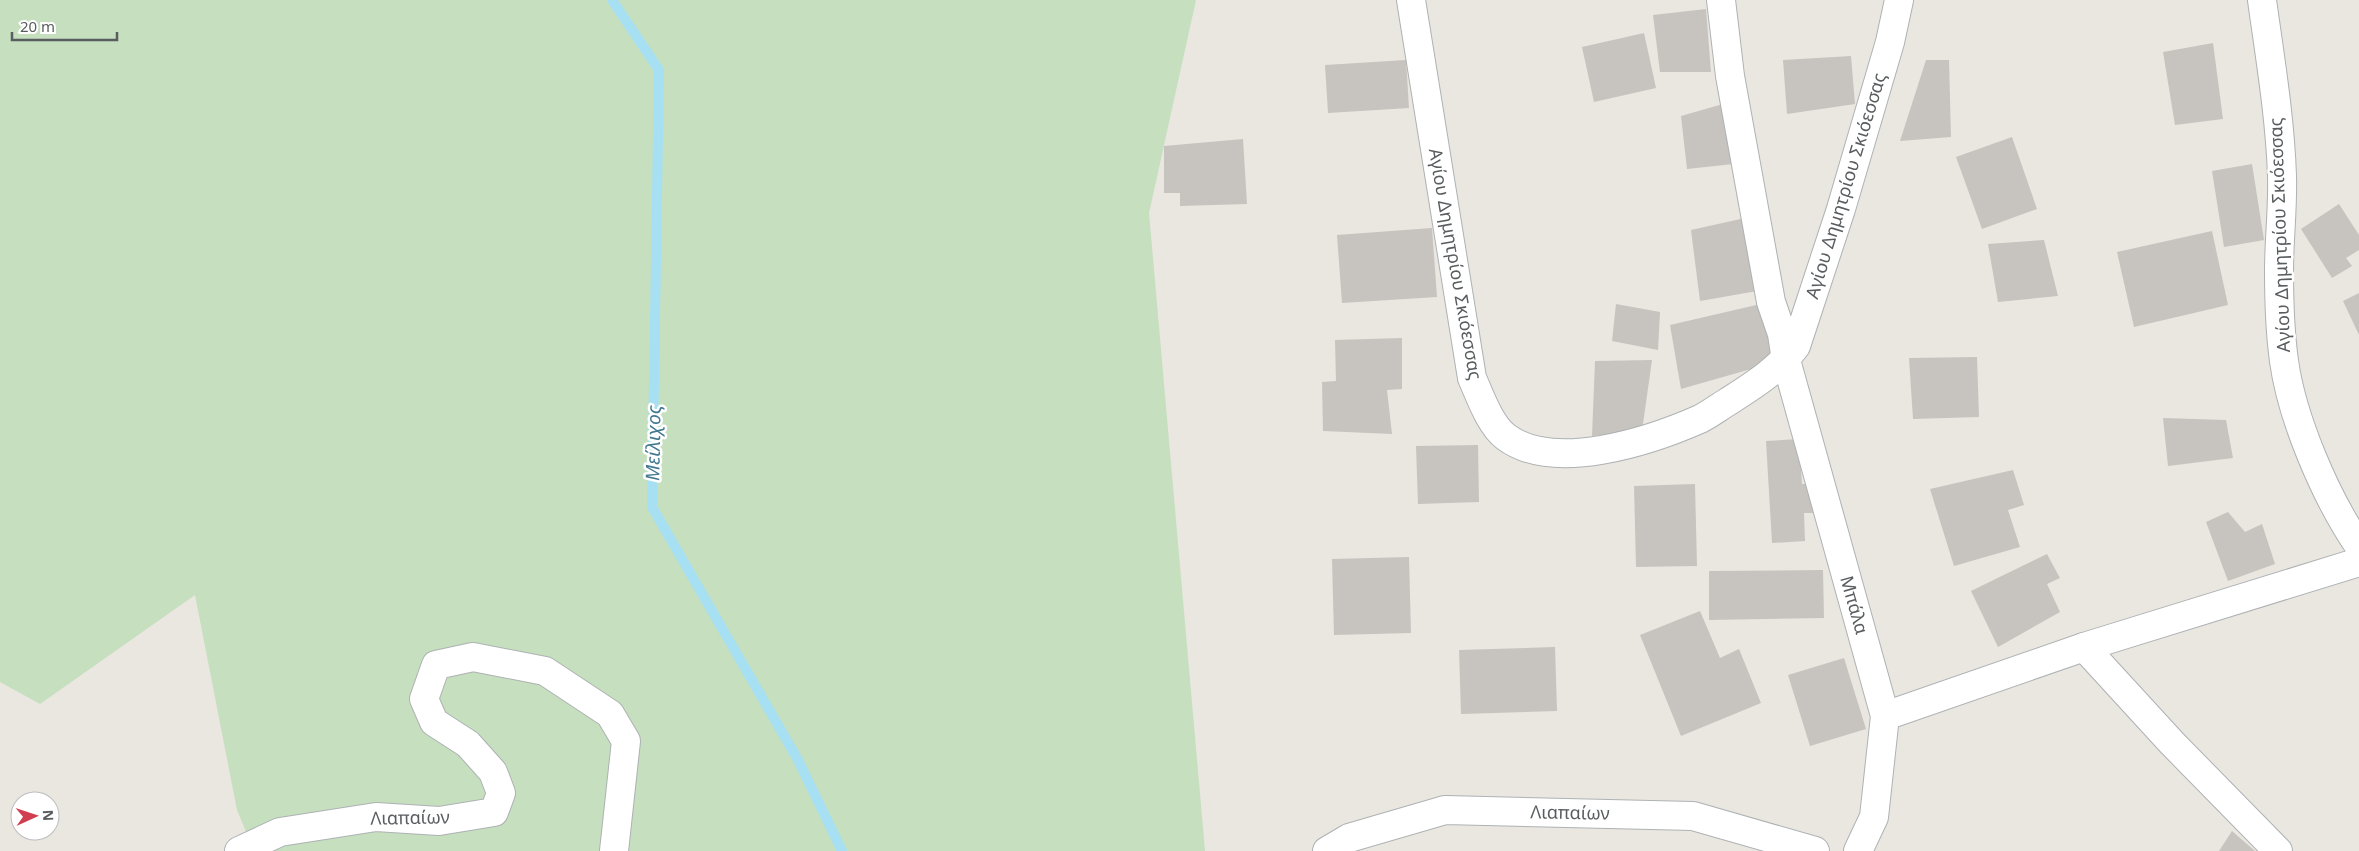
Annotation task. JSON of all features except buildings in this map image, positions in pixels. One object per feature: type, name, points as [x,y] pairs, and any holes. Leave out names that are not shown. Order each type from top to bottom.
[{"type":"street","name":"Αγίου Δημητρίου Σκιόεσσας","points":[[1411,0],[1472,378],[1486,410],[1505,436],[1528,448],[1553,453],[1601,450],[1643,439],[1701,418],[1761,381],[1786,360],[1796,346],[1801,333],[1841,209],[1890,42],[1899,0]]},
{"type":"street","name":"Μπάλα","points":[[1721,0],[1730,76],[1771,302],[1782,334],[1786,360],[1885,716],[1874,817],[1858,851]]},
{"type":"street","name":"Αγίου Δημητρίου Σκιόεσσας","points":[[2262,0],[2273,78],[2282,177],[2279,272],[2285,363],[2294,406],[2318,469],[2359,546]]},
{"type":"street","points":[[1885,716],[2084,646],[2359,562]]},
{"type":"street","points":[[2084,646],[2172,743],[2278,851]]},
{"type":"street","name":"Λιαπαίων","points":[[239,851],[280,832],[376,816],[440,820],[494,812],[501,793],[493,772],[468,744],[434,722],[424,699],[436,665],[473,657],[545,671],[610,714],[626,741],[614,851]]},
{"type":"street","name":"Λιαπαίων","points":[[1328,851],[1349,838],[1445,810],[1693,816],[1815,851]]},
{"type":"green space","points":[[0,0],[1196,0],[1149,213],[1205,851],[254,851],[237,810],[195,595],[40,704],[0,682]]},
{"type":"waterway","name":"Μείλιχος","points":[[612,0],[659,70],[652,507],[798,760],[842,851]]}]
